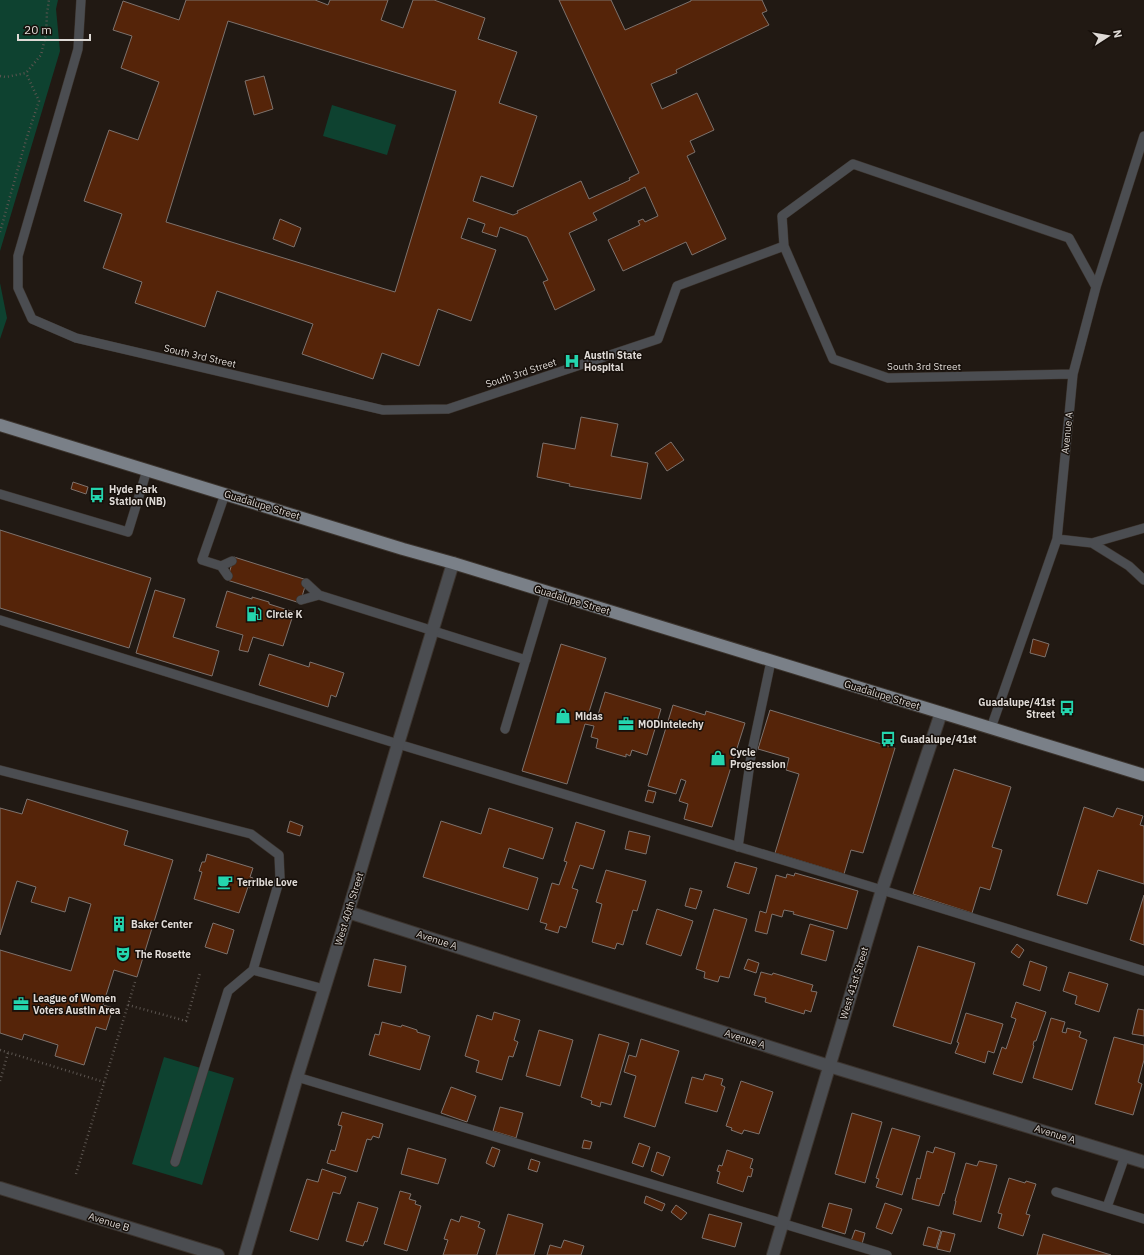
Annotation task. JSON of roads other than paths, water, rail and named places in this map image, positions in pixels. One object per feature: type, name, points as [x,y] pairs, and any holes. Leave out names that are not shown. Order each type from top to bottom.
[{"type":"main road","name":"Guadalupe Street","points":[[0,425],[1144,775]]},
{"type":"street","name":"West 40th Street","points":[[245,1255],[296,1077],[348,912],[453,563]]},
{"type":"street","name":"West 41st Street","points":[[773,1255],[882,890],[941,713]]},
{"type":"street","name":"Avenue A","points":[[348,912],[830,1066],[1144,1162]]},
{"type":"street","name":"Avenue B","points":[[0,1188],[218,1255]]},
{"type":"lane","name":"South 3rd Street","points":[[81,0],[78,49],[18,256],[18,288],[32,319],[76,338],[383,410],[448,408],[658,338],[677,286],[784,246],[833,359],[888,378],[1073,374]]},
{"type":"lane","name":"Avenue A","points":[[991,728],[1056,539],[1073,374],[1096,287],[1144,136]]},
{"type":"lane","points":[[784,246],[782,216],[853,164],[1069,238],[1096,287]]},
{"type":"lane","points":[[0,494],[128,532],[147,470]]},
{"type":"lane","points":[[225,494],[202,560],[221,566],[228,576]]},
{"type":"lane","points":[[1056,539],[1092,543],[1144,528]]},
{"type":"lane","points":[[1092,543],[1129,566],[1144,580]]},
{"type":"lane","points":[[221,566],[232,561]]},
{"type":"lane","points":[[306,583],[319,595],[526,660]]},
{"type":"lane","points":[[505,729],[546,592]]},
{"type":"lane","points":[[301,600],[319,595]]},
{"type":"lane","points":[[0,620],[398,744],[882,890],[1144,971]]},
{"type":"lane","points":[[738,847],[751,756],[772,661]]},
{"type":"lane","points":[[0,770],[251,834],[279,855],[280,878],[253,970],[228,991],[175,1162]]},
{"type":"lane","points":[[253,970],[324,989]]},
{"type":"lane","points":[[296,1077],[887,1255]]},
{"type":"lane","points":[[1107,1208],[1125,1156]]},
{"type":"lane","points":[[1056,1192],[1144,1219]]},
{"type":"place","name":"Austin State Hospital","points":[[572,361]]},
{"type":"place","name":"Hyde Park Station (NB)","points":[[97,495]]},
{"type":"place","name":"Circle K","points":[[254,614]]},
{"type":"place","name":"Guadalupe/41st Street","points":[[1067,708]]},
{"type":"place","name":"Midas","points":[[563,716]]},
{"type":"place","name":"MODintelechy","points":[[626,724]]},
{"type":"place","name":"Guadalupe/41st","points":[[888,739]]},
{"type":"place","name":"Cycle Progression","points":[[718,758]]},
{"type":"place","name":"Terrible Love","points":[[225,882]]},
{"type":"place","name":"Baker Center","points":[[119,924]]},
{"type":"place","name":"The Rosette","points":[[123,954]]},
{"type":"place","name":"League of Women Voters Austin Area","points":[[21,1004]]}]
